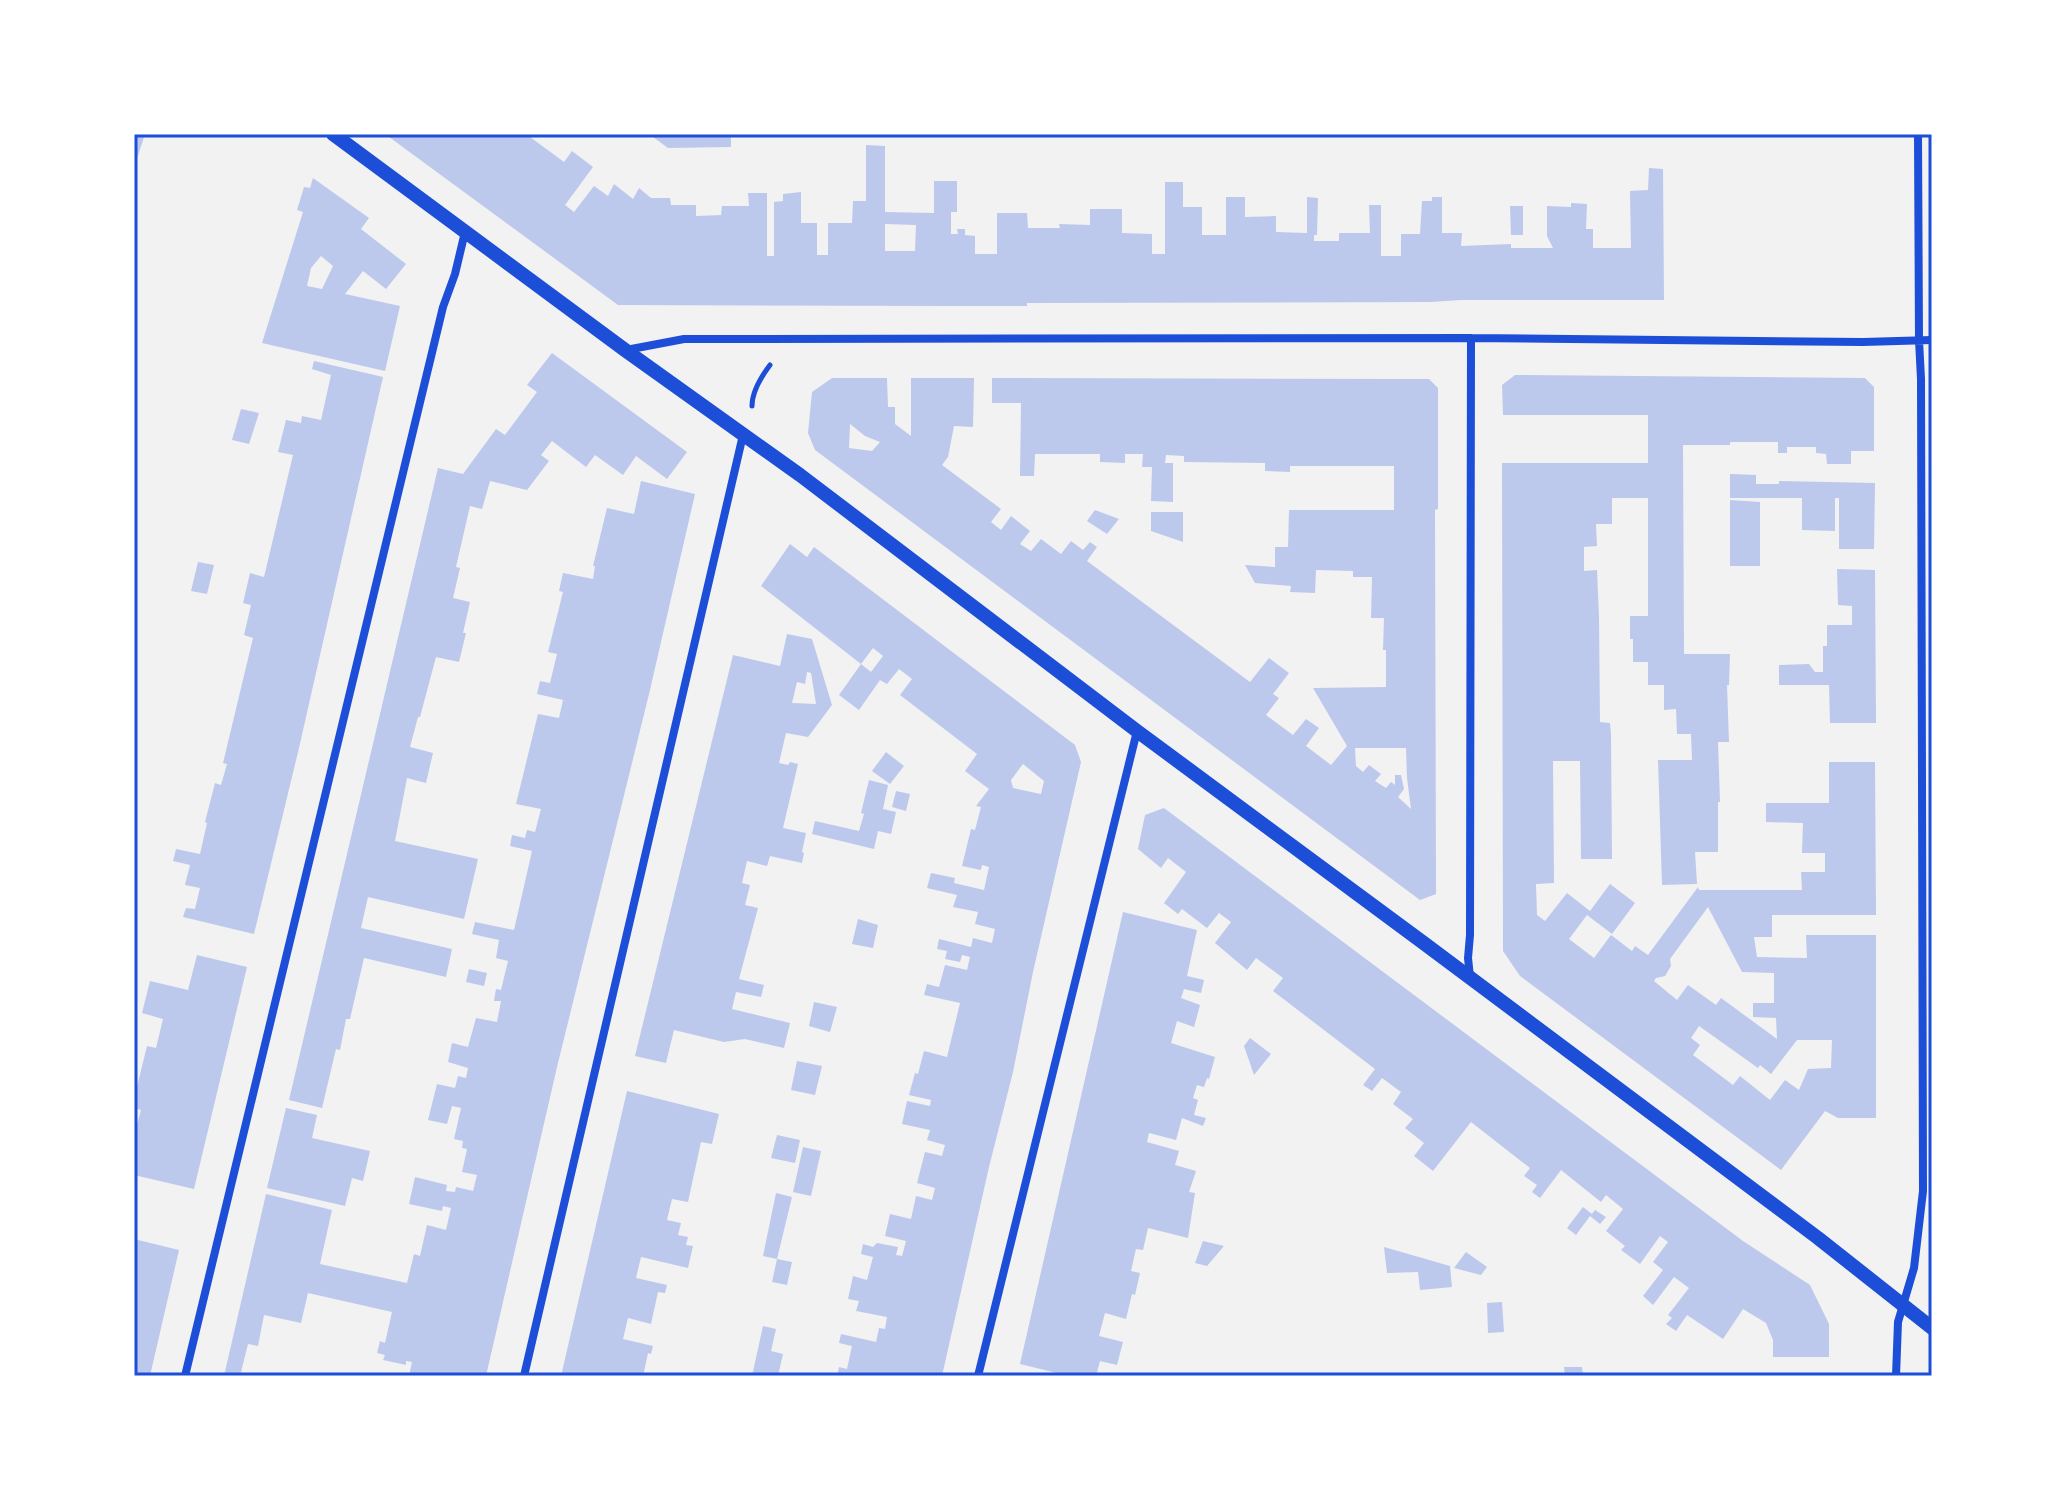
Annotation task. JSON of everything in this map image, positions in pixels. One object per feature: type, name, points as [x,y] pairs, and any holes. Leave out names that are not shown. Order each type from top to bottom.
[{"type":"street","points":[[333,134],[828,496],[1137,731],[1818,1238],[1932,1328]]},
{"type":"street","points":[[1896,1376],[1898,1322],[1914,1268],[1923,1191],[1918,134]]},
{"type":"street","points":[[185,1376],[443,307],[465,231]]},
{"type":"street","points":[[1470,978],[1471,338]]},
{"type":"street","points":[[625,350],[684,339],[1932,340]]},
{"type":"street","points":[[524,1376],[743,435]]},
{"type":"street","points":[[978,1376],[1137,731]]},
{"type":"path","points":[[753,412],[751,403],[757,385],[768,366],[780,360]]},
{"type":"building","points":[[134,134],[145,134],[135,165],[134,165]]},
{"type":"building","points":[[385,134],[526,134],[564,162],[572,151],[593,167],[565,205],[574,212],[594,186],[608,196],[614,184],[633,199],[639,188],[651,198],[670,198],[671,205],[696,205],[696,216],[721,215],[722,206],[749,206],[748,193],[767,193],[767,256],[774,256],[774,202],[783,201],[783,194],[801,192],[801,223],[817,223],[817,255],[828,255],[828,223],[852,223],[853,201],[866,201],[866,145],[885,146],[885,212],[934,213],[934,181],[957,181],[957,212],[951,212],[951,234],[958,234],[957,229],[965,229],[965,235],[975,236],[975,254],[997,254],[997,213],[1027,213],[1028,228],[1060,228],[1059,224],[1090,225],[1090,209],[1122,209],[1122,233],[1152,234],[1152,254],[1165,254],[1165,182],[1183,182],[1183,207],[1202,207],[1202,235],[1226,235],[1226,197],[1245,197],[1245,217],[1276,216],[1276,232],[1307,233],[1307,197],[1318,198],[1317,235],[1314,235],[1314,241],[1339,241],[1339,233],[1370,233],[1369,205],[1381,205],[1381,256],[1401,256],[1401,234],[1420,234],[1422,201],[1442,197],[1442,233],[1462,233],[1461,246],[1511,244],[1511,248],[1553,248],[1547,236],[1547,206],[1571,207],[1571,203],[1587,204],[1586,229],[1593,229],[1593,248],[1631,248],[1630,191],[1648,190],[1649,168],[1663,169],[1664,300],[1027,303],[1027,306],[618,305]],"holes":[[[885,224],[916,225],[915,251],[885,251]]]},
{"type":"building","points":[[649,134],[731,134],[731,147],[668,148]]},
{"type":"building","points":[[313,178],[369,218],[361,229],[406,264],[386,289],[363,271],[345,294],[400,306],[385,371],[262,343],[303,212],[297,210],[304,187],[310,188]],"holes":[[[321,256],[333,266],[322,289],[307,286],[311,268]]]},
{"type":"building","points":[[1510,206],[1523,206],[1523,235],[1511,235]]},
{"type":"building","points":[[552,353],[687,452],[667,479],[636,456],[623,475],[595,455],[586,467],[552,441],[541,455],[549,461],[527,490],[490,481],[482,509],[470,506],[456,567],[460,568],[453,598],[470,602],[463,633],[466,633],[459,662],[436,657],[410,747],[433,753],[426,783],[407,778],[395,841],[478,859],[464,919],[368,897],[361,928],[452,949],[446,977],[364,958],[350,1019],[346,1019],[340,1050],[336,1049],[322,1108],[289,1100],[438,468],[463,474],[496,429],[505,435],[537,392],[527,385]]},
{"type":"building","points":[[314,361],[383,377],[254,934],[183,917],[186,908],[195,909],[200,888],[185,885],[190,865],[173,861],[176,849],[200,854],[215,783],[221,785],[227,764],[223,763],[253,638],[244,635],[251,605],[243,603],[250,573],[264,577],[293,455],[278,452],[286,420],[301,423],[302,416],[321,420],[331,375],[312,369]]},
{"type":"building","points":[[1515,375],[1865,378],[1874,387],[1874,451],[1851,451],[1851,464],[1827,464],[1826,454],[1816,453],[1816,447],[1787,447],[1787,453],[1778,453],[1778,442],[1683,445],[1684,654],[1730,654],[1727,685],[1729,742],[1718,742],[1718,852],[1695,852],[1697,884],[1662,885],[1658,760],[1692,760],[1691,734],[1677,734],[1676,709],[1664,710],[1664,685],[1648,685],[1648,662],[1633,662],[1633,639],[1630,639],[1630,616],[1648,616],[1648,498],[1612,498],[1612,524],[1596,524],[1597,546],[1584,547],[1584,571],[1597,570],[1600,722],[1610,723],[1611,735],[1612,859],[1581,859],[1580,761],[1553,761],[1554,883],[1536,884],[1537,915],[1545,921],[1567,893],[1590,911],[1610,884],[1635,903],[1612,934],[1587,915],[1569,939],[1594,958],[1611,935],[1632,951],[1635,946],[1648,955],[1698,887],[1699,890],[1802,890],[1801,872],[1825,872],[1825,853],[1802,853],[1803,823],[1766,822],[1766,803],[1829,803],[1829,762],[1875,762],[1876,915],[1772,915],[1772,937],[1754,937],[1757,957],[1807,958],[1806,935],[1876,935],[1876,1118],[1838,1118],[1825,1111],[1781,1170],[1520,976],[1503,951],[1502,463],[1648,463],[1648,415],[1503,415],[1502,385]],"holes":[[[1708,907],[1742,972],[1774,973],[1774,1003],[1753,1003],[1753,1017],[1776,1018],[1777,1039],[1721,998],[1716,1005],[1688,985],[1677,1000],[1654,981],[1665,976],[1671,966],[1670,959]],[[1699,1026],[1771,1074],[1797,1040],[1832,1040],[1831,1068],[1808,1069],[1799,1090],[1785,1080],[1770,1100],[1740,1076],[1733,1085],[1693,1055],[1700,1045],[1691,1038]]]},
{"type":"building","points":[[832,378],[887,378],[888,407],[895,407],[895,424],[911,436],[911,378],[974,378],[973,427],[954,426],[948,457],[942,465],[1001,509],[991,522],[1001,530],[1011,516],[1030,531],[1020,544],[1031,551],[1041,539],[1061,554],[1071,541],[1083,550],[1090,542],[1097,547],[1087,561],[1250,682],[1269,658],[1289,673],[1273,694],[1279,698],[1266,715],[1293,735],[1306,719],[1319,728],[1306,746],[1331,765],[1347,746],[1313,688],[1386,687],[1384,618],[1371,618],[1372,577],[1353,577],[1353,571],[1316,570],[1315,593],[1290,592],[1291,586],[1255,583],[1245,565],[1275,567],[1275,547],[1288,547],[1289,510],[1394,510],[1394,466],[1290,466],[1290,472],[1265,471],[1265,463],[1184,462],[1184,456],[1166,455],[1165,463],[1173,463],[1173,502],[1151,501],[1152,467],[1142,467],[1143,454],[1125,454],[1125,463],[1100,462],[1100,454],[1035,454],[1034,476],[1020,476],[1021,403],[992,403],[992,378],[1429,379],[1438,388],[1438,509],[1435,510],[1436,894],[1420,900],[815,450],[808,433],[812,392]],"holes":[[[850,424],[865,436],[880,442],[872,451],[849,448]],[[1355,748],[1406,748],[1411,809],[1398,797],[1404,789],[1401,775],[1395,775],[1395,785],[1391,782],[1386,788],[1375,781],[1381,774],[1369,765],[1363,772],[1356,766]]]},
{"type":"building","points":[[241,409],[259,413],[249,444],[232,440]]},
{"type":"building","points":[[1730,474],[1756,475],[1756,484],[1779,484],[1779,481],[1875,483],[1874,549],[1839,549],[1839,498],[1835,498],[1835,531],[1802,530],[1802,498],[1730,498]]},
{"type":"building","points":[[641,481],[695,494],[486,1376],[409,1376],[412,1362],[406,1361],[406,1365],[383,1360],[385,1355],[377,1353],[380,1341],[385,1343],[392,1312],[308,1293],[301,1323],[264,1315],[258,1346],[248,1344],[240,1376],[224,1376],[266,1194],[332,1210],[320,1264],[407,1283],[414,1254],[420,1256],[427,1225],[446,1230],[451,1208],[443,1206],[442,1211],[409,1204],[415,1177],[447,1185],[446,1191],[455,1192],[456,1187],[473,1191],[477,1175],[462,1172],[467,1149],[462,1148],[463,1141],[454,1139],[461,1108],[452,1106],[447,1124],[428,1120],[437,1084],[455,1088],[458,1076],[466,1078],[468,1068],[448,1062],[452,1043],[468,1047],[476,1018],[497,1022],[501,1001],[494,1001],[496,989],[501,990],[508,961],[496,958],[499,940],[472,934],[475,922],[514,930],[532,851],[510,846],[512,835],[525,838],[527,830],[535,832],[541,809],[516,804],[538,714],[559,718],[563,700],[537,694],[540,681],[550,683],[557,654],[548,652],[563,592],[559,591],[563,573],[593,579],[593,566],[607,508],[634,514]]},
{"type":"building","points":[[1730,500],[1760,502],[1760,566],[1730,566]]},
{"type":"building","points":[[1095,510],[1119,519],[1107,534],[1087,521]]},
{"type":"building","points":[[1151,512],[1183,512],[1183,542],[1151,531]]},
{"type":"building","points":[[790,544],[807,557],[814,547],[1075,745],[1081,762],[942,1376],[837,1376],[839,1367],[847,1369],[852,1346],[839,1343],[841,1334],[876,1342],[879,1328],[885,1329],[887,1317],[856,1311],[859,1301],[848,1299],[853,1276],[867,1280],[873,1257],[861,1254],[863,1244],[898,1247],[896,1255],[902,1256],[906,1241],[885,1236],[890,1214],[911,1219],[916,1196],[932,1200],[935,1188],[917,1183],[925,1152],[942,1156],[945,1145],[927,1140],[930,1130],[902,1124],[907,1101],[930,1106],[931,1100],[909,1095],[915,1073],[918,1074],[924,1051],[947,1057],[960,1003],[924,995],[927,984],[939,987],[945,965],[967,970],[970,957],[962,955],[960,962],[945,959],[947,951],[937,949],[939,939],[971,947],[973,938],[992,943],[995,929],[975,924],[978,912],[953,907],[957,895],[927,888],[931,873],[955,878],[954,883],[984,890],[989,867],[982,865],[981,870],[962,866],[971,829],[975,830],[981,807],[976,806],[989,789],[965,771],[977,754],[900,695],[912,679],[899,669],[887,684],[880,680],[859,710],[839,695],[861,664],[761,586]],"holes":[[[873,648],[883,656],[871,672],[861,664]],[[1023,764],[1044,781],[1041,794],[1013,788],[1011,780]]]},
{"type":"building","points":[[198,562],[214,565],[207,594],[191,591]]},
{"type":"building","points":[[1837,569],[1875,570],[1876,723],[1830,723],[1829,685],[1779,685],[1779,665],[1809,664],[1815,672],[1823,672],[1827,625],[1852,625],[1852,606],[1838,605]]},
{"type":"building","points":[[787,634],[812,639],[832,705],[808,737],[786,733],[779,763],[798,764],[783,828],[806,833],[804,853],[802,863],[770,856],[767,866],[747,861],[742,883],[750,885],[745,905],[758,908],[739,979],[764,985],[761,997],[736,992],[732,1009],[790,1023],[784,1048],[745,1039],[724,1042],[674,1030],[666,1063],[635,1056],[733,655],[780,666]],"holes":[[[807,672],[811,673],[816,704],[792,703],[797,682],[805,684]]]},
{"type":"building","points":[[886,752],[904,766],[890,784],[872,771]]},
{"type":"building","points":[[869,780],[888,785],[883,809],[896,812],[891,834],[878,831],[874,849],[812,834],[815,821],[859,831]]},
{"type":"building","points":[[896,791],[910,794],[906,811],[892,807]]},
{"type":"building","points":[[1164,808],[1743,1241],[1810,1285],[1829,1324],[1829,1357],[1773,1357],[1773,1340],[1766,1323],[1743,1309],[1723,1339],[1687,1315],[1676,1331],[1666,1324],[1672,1318],[1668,1315],[1689,1288],[1674,1277],[1653,1305],[1643,1296],[1663,1270],[1653,1262],[1668,1242],[1660,1236],[1640,1264],[1621,1250],[1625,1246],[1606,1231],[1623,1209],[1606,1195],[1601,1202],[1561,1170],[1540,1198],[1532,1192],[1537,1185],[1524,1176],[1530,1168],[1471,1122],[1433,1171],[1414,1156],[1424,1143],[1405,1128],[1413,1119],[1393,1104],[1401,1092],[1382,1078],[1372,1091],[1363,1085],[1375,1069],[1273,991],[1283,978],[1256,958],[1247,970],[1215,943],[1231,922],[1219,913],[1207,928],[1182,909],[1178,914],[1164,903],[1186,872],[1168,858],[1161,868],[1138,849],[1145,815]]},
{"type":"building","points":[[1123,912],[1197,930],[1187,976],[1204,980],[1201,993],[1184,989],[1181,998],[1200,1005],[1194,1027],[1177,1021],[1171,1043],[1215,1057],[1209,1079],[1204,1087],[1197,1085],[1193,1098],[1198,1100],[1194,1115],[1206,1118],[1203,1126],[1182,1118],[1176,1140],[1149,1133],[1147,1142],[1179,1151],[1175,1165],[1196,1171],[1189,1192],[1195,1193],[1188,1238],[1148,1228],[1143,1250],[1136,1249],[1131,1271],[1140,1273],[1126,1319],[1105,1313],[1099,1336],[1123,1342],[1117,1365],[1100,1361],[1096,1376],[1069,1376],[1020,1364]]},
{"type":"building","points":[[858,919],[878,925],[873,948],[852,944]]},
{"type":"building","points":[[197,955],[247,967],[194,1189],[134,1175],[134,1136],[141,1110],[134,1108],[134,1099],[147,1046],[156,1048],[163,1019],[142,1013],[150,981],[188,990]]},
{"type":"building","points":[[469,969],[487,973],[484,986],[466,982]]},
{"type":"building","points":[[814,1002],[837,1007],[830,1032],[809,1026]]},
{"type":"building","points":[[1250,1038],[1271,1054],[1254,1075],[1244,1046]]},
{"type":"building","points":[[797,1061],[822,1066],[815,1095],[791,1090]]},
{"type":"building","points":[[627,1091],[719,1114],[712,1144],[701,1142],[688,1202],[672,1199],[667,1220],[681,1223],[678,1235],[688,1237],[686,1245],[693,1246],[688,1268],[641,1257],[636,1278],[667,1285],[665,1293],[658,1292],[651,1324],[628,1318],[623,1339],[653,1346],[651,1354],[648,1353],[643,1376],[561,1376]]},
{"type":"building","points":[[286,1108],[317,1115],[312,1138],[370,1151],[363,1181],[352,1178],[345,1206],[267,1188]]},
{"type":"building","points":[[777,1135],[800,1140],[795,1163],[771,1158]]},
{"type":"building","points":[[803,1147],[821,1151],[811,1196],[793,1192]]},
{"type":"building","points":[[776,1193],[792,1197],[777,1259],[763,1256]]},
{"type":"building","points":[[1583,1207],[1592,1214],[1595,1210],[1606,1217],[1600,1224],[1590,1216],[1576,1235],[1567,1228]]},
{"type":"building","points":[[134,1239],[179,1250],[150,1376],[134,1376]]},
{"type":"building","points":[[1203,1241],[1224,1246],[1207,1266],[1195,1263]]},
{"type":"building","points":[[1384,1247],[1450,1266],[1452,1287],[1420,1290],[1418,1272],[1387,1273]]},
{"type":"building","points":[[1466,1252],[1487,1267],[1481,1275],[1454,1268]]},
{"type":"building","points":[[777,1259],[792,1262],[787,1285],[772,1282]]},
{"type":"building","points":[[1502,1302],[1504,1332],[1488,1333],[1487,1303]]},
{"type":"building","points":[[763,1326],[776,1329],[771,1351],[783,1354],[778,1376],[752,1376]]},
{"type":"building","points":[[1564,1367],[1582,1367],[1583,1376],[1565,1376]]}]
